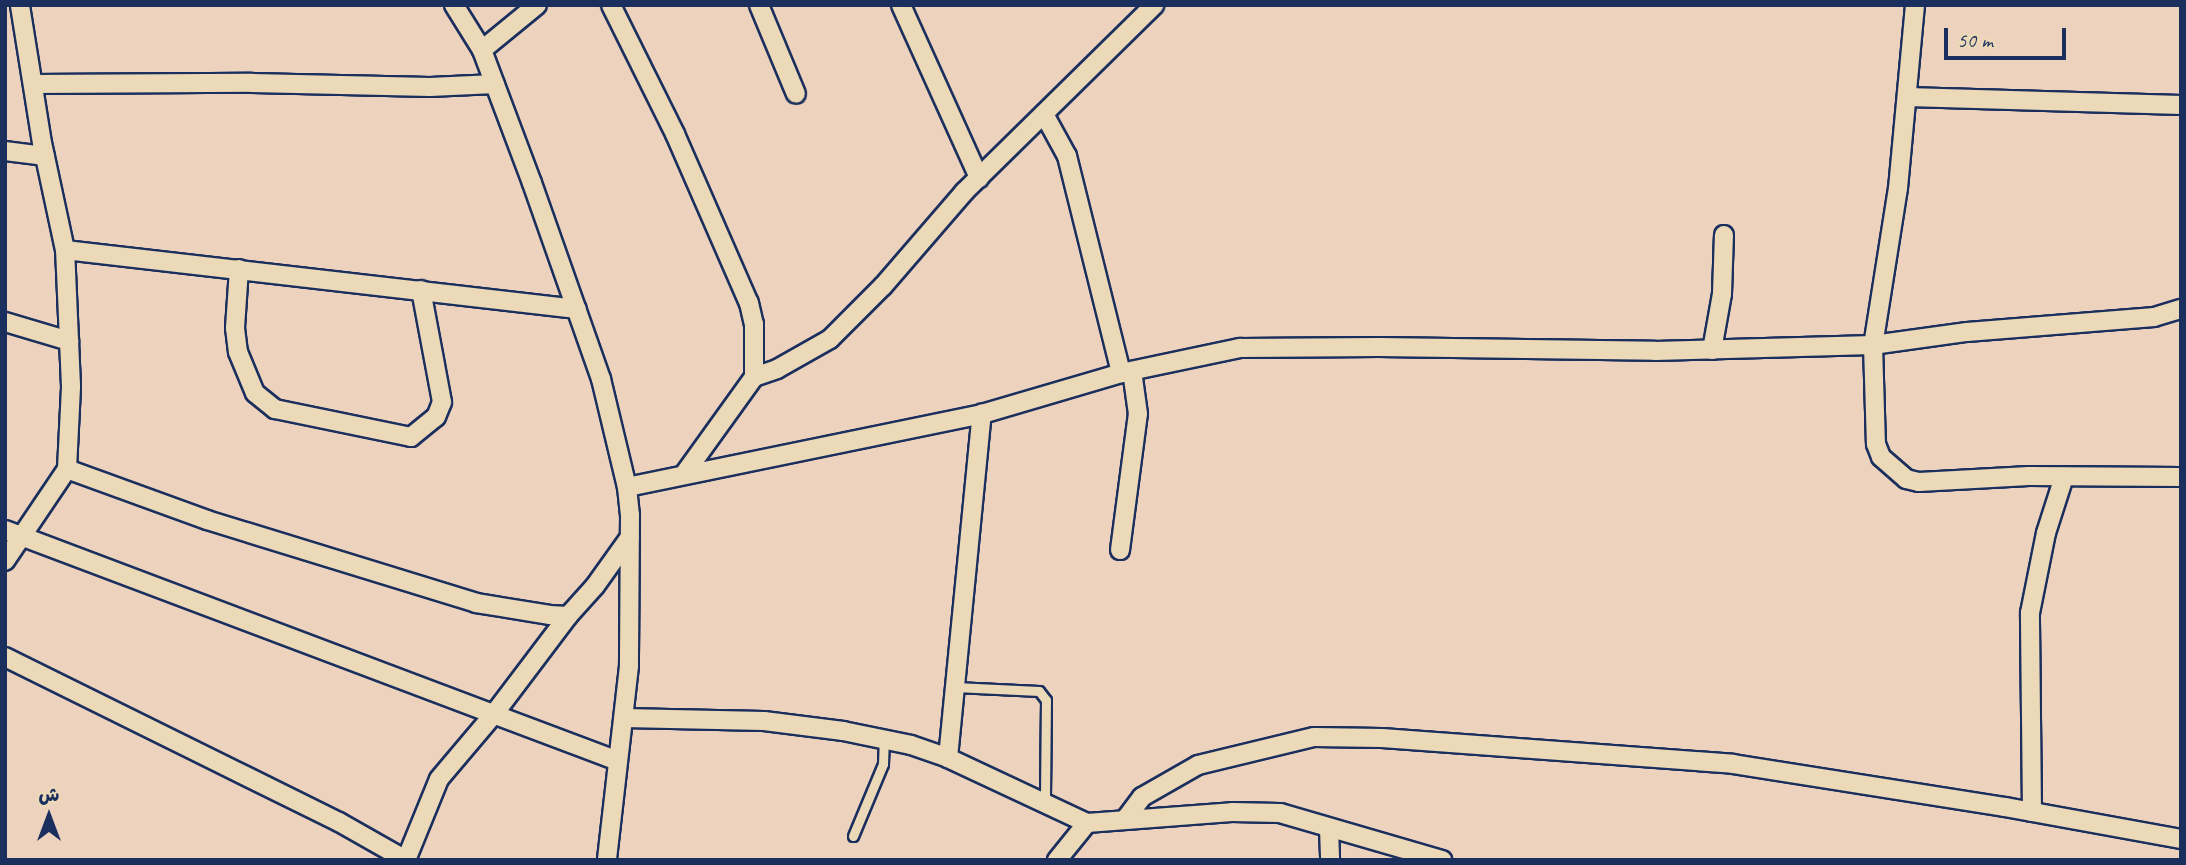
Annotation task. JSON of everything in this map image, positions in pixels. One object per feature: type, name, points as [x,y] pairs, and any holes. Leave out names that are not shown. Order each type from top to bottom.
[{"type":"street","points":[[5,561],[13,534],[67,469],[69,341],[65,250],[44,156],[20,5]]},
{"type":"street","points":[[454,5],[482,50],[577,309],[601,379],[628,486],[629,666],[607,860]]},
{"type":"street","points":[[482,50],[537,5]]},
{"type":"street","points":[[611,5],[649,77],[748,303],[756,345],[754,377],[685,473]]},
{"type":"street","points":[[759,5],[796,93]]},
{"type":"street","points":[[901,5],[979,178]]},
{"type":"street","points":[[754,377],[777,369],[830,339],[883,286],[979,178],[1154,5]]},
{"type":"street","points":[[1915,5],[1908,97],[1889,254],[1873,345],[1876,444],[1881,457],[1906,479],[1944,482],[2064,477],[2181,477]]},
{"type":"street","points":[[33,84],[252,83],[430,88],[495,84]]},
{"type":"street","points":[[1908,97],[2181,105]]},
{"type":"street","points":[[1044,114],[1067,156],[1138,414],[1120,550]]},
{"type":"street","points":[[5,151],[44,156]]},
{"type":"street","points":[[1712,350],[1722,294],[1724,235]]},
{"type":"street","points":[[65,250],[577,309]]},
{"type":"street","points":[[239,269],[235,328],[238,352],[255,393],[275,409],[411,437],[436,417],[442,402],[421,290]]},
{"type":"street","points":[[628,486],[982,414],[1126,372],[1240,348],[1712,350],[1873,345],[1967,332],[2154,317],[2181,309]]},
{"type":"street","points":[[5,322],[69,341]]},
{"type":"street","points":[[948,758],[982,414]]},
{"type":"street","points":[[67,469],[208,520],[476,603],[568,616]]},
{"type":"street","points":[[2032,812],[2030,612],[2042,547],[2064,477]]},
{"type":"street","points":[[13,534],[618,761]]},
{"type":"street","points":[[5,657],[340,822],[406,860],[439,779],[494,714],[568,616],[595,586],[630,537]]},
{"type":"street","points":[[624,718],[764,721],[884,740],[948,758],[1087,823],[1127,817],[1192,817],[1232,812],[1280,813],[1442,860]]},
{"type":"street","points":[[1127,817],[1142,797],[1198,765],[1314,737],[1451,742],[1733,764],[2181,839]]},
{"type":"street","points":[[1057,860],[1087,823]]},
{"type":"street","points":[[1329,828],[1330,860]]},
{"type":"lane","points":[[955,687],[1039,691],[1046,700],[1045,803]]},
{"type":"lane","points":[[853,836],[883,764],[884,740]]}]
